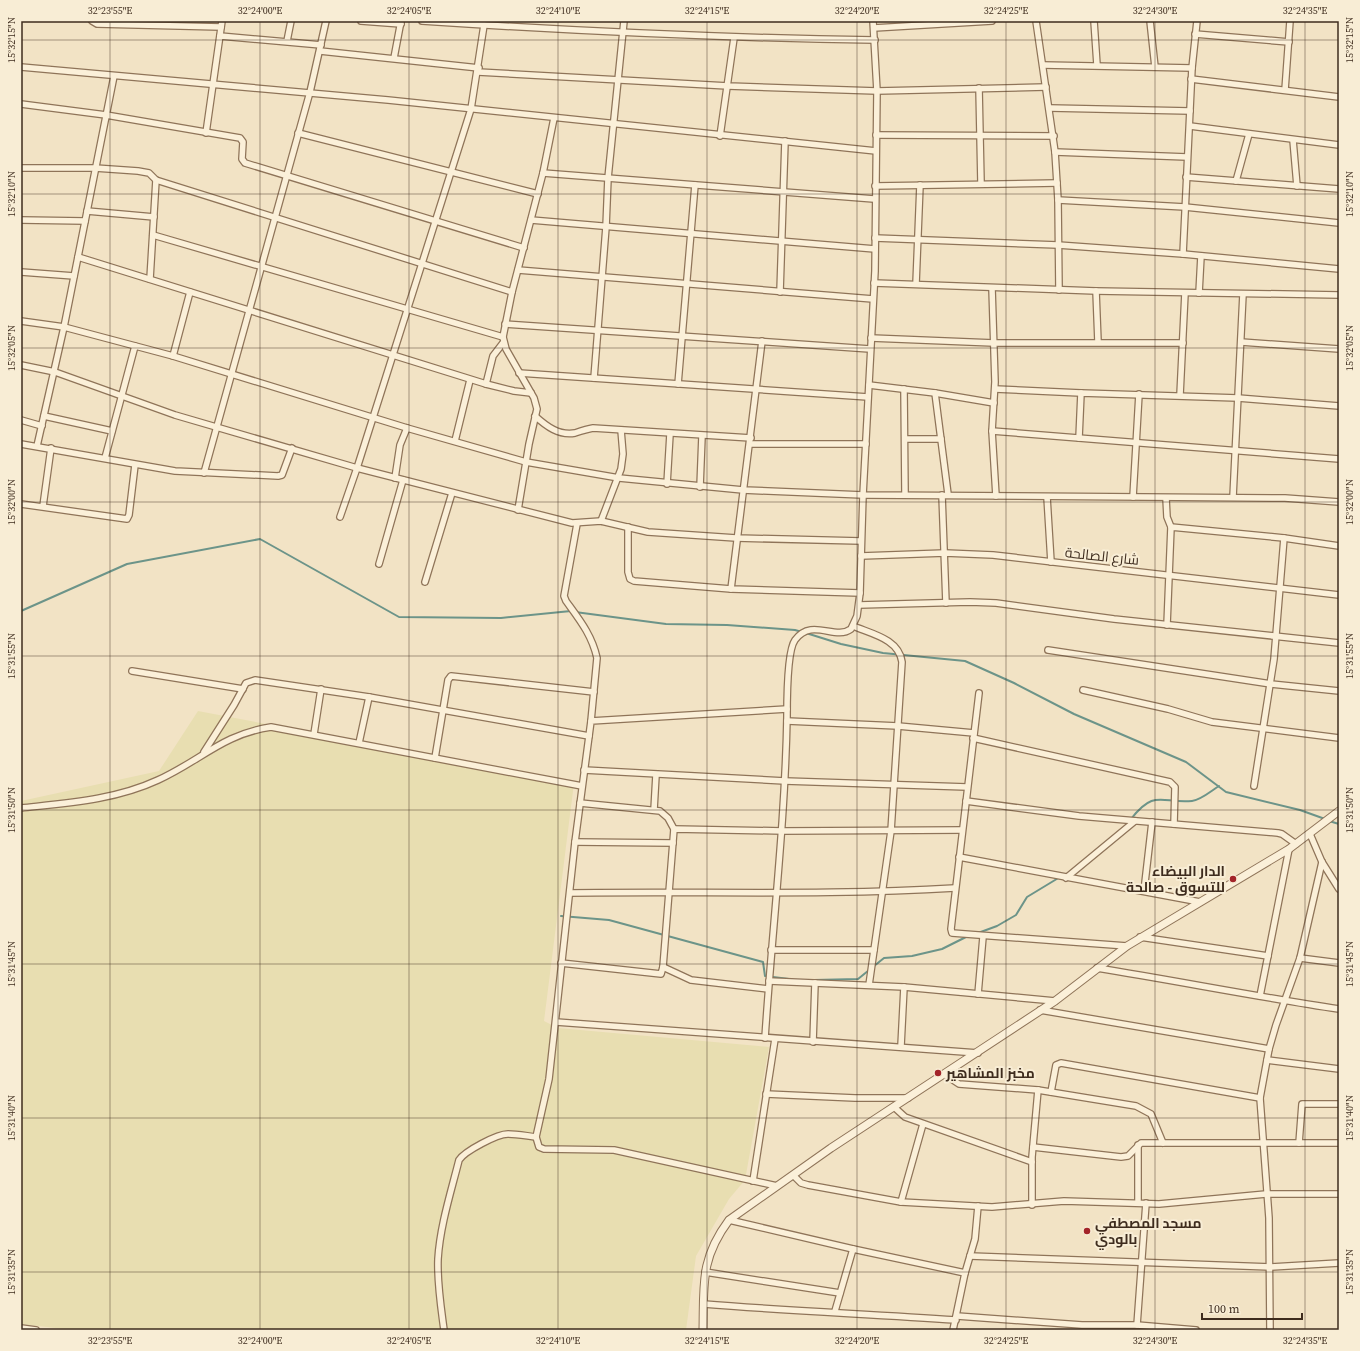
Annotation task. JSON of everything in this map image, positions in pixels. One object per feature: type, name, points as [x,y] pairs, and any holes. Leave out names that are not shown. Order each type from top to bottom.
[{"type":"street","points":[[92,21],[97,24],[222,24],[206,132]]},
{"type":"street","points":[[287,41],[291,21]]},
{"type":"street","points":[[204,473],[310,92],[326,21]]},
{"type":"street","points":[[361,21],[401,22],[394,58]]},
{"type":"street","points":[[422,21],[623,34],[734,38],[875,40]]},
{"type":"street","points":[[594,378],[603,278],[612,124],[624,21]]},
{"type":"street","points":[[765,1038],[771,950],[783,831],[790,651],[795,640],[800,635],[813,629],[842,632],[848,631],[853,626],[859,605],[862,495],[866,444],[875,249],[874,200],[877,91],[873,21]]},
{"type":"street","points":[[874,28],[992,21]]},
{"type":"street","points":[[1036,21],[1054,136],[1058,200],[1059,290]]},
{"type":"street","points":[[1094,21],[1097,65]]},
{"type":"street","points":[[1150,21],[1155,67]]},
{"type":"street","points":[[1183,254],[1191,79],[1197,21]]},
{"type":"street","points":[[1285,90],[1290,21]]},
{"type":"street","points":[[340,517],[437,220],[471,109],[484,25]]},
{"type":"street","points":[[1195,34],[1289,42]]},
{"type":"street","points":[[220,36],[287,41],[320,48],[478,70],[617,80],[728,86],[877,91],[1046,87]]},
{"type":"street","points":[[720,136],[734,38]]},
{"type":"street","points":[[1043,65],[1192,68]]},
{"type":"street","points":[[21,67],[310,92],[720,136],[876,151]]},
{"type":"street","points":[[37,446],[55,372],[87,212],[94,168],[114,76]]},
{"type":"street","points":[[1191,79],[1339,97]]},
{"type":"street","points":[[979,88],[981,183]]},
{"type":"street","points":[[21,104],[106,115],[240,138],[243,142],[243,162],[437,220],[524,248]]},
{"type":"street","points":[[1050,108],[1190,111]]},
{"type":"street","points":[[486,384],[493,356],[503,340],[512,292],[538,194],[554,118]]},
{"type":"street","points":[[1190,126],[1339,145]]},
{"type":"street","points":[[298,133],[538,194]]},
{"type":"street","points":[[1236,181],[1249,134]]},
{"type":"street","points":[[876,135],[1054,136]]},
{"type":"street","points":[[1293,140],[1297,186]]},
{"type":"street","points":[[780,292],[782,193],[785,142]]},
{"type":"street","points":[[1055,152],[1187,157]]},
{"type":"street","points":[[21,168],[94,168],[145,171],[156,180],[512,292]]},
{"type":"street","points":[[543,173],[874,200]]},
{"type":"street","points":[[1186,177],[1339,189]]},
{"type":"street","points":[[150,279],[156,180]]},
{"type":"street","points":[[875,186],[981,183],[1057,183]]},
{"type":"street","points":[[678,384],[695,185]]},
{"type":"street","points":[[916,284],[919,240],[920,185]]},
{"type":"street","points":[[1058,200],[1185,207],[1339,223]]},
{"type":"street","points":[[87,212],[154,217]]},
{"type":"street","points":[[21,220],[85,220]]},
{"type":"street","points":[[531,220],[875,249]]},
{"type":"street","points":[[153,235],[261,265],[503,340],[536,404],[518,510]]},
{"type":"street","points":[[875,238],[1058,245],[1183,254],[1339,269]]},
{"type":"street","points":[[1199,293],[1201,256]]},
{"type":"street","points":[[78,257],[249,309],[470,380],[514,391],[531,393]]},
{"type":"street","points":[[518,270],[873,299]]},
{"type":"street","points":[[21,272],[74,276]]},
{"type":"street","points":[[874,282],[1059,290],[1339,295]]},
{"type":"street","points":[[992,288],[994,343],[994,403],[992,431],[996,496]]},
{"type":"street","points":[[1096,291],[1098,342]]},
{"type":"street","points":[[173,356],[190,292]]},
{"type":"street","points":[[1180,395],[1185,293]]},
{"type":"street","points":[[1233,497],[1243,294]]},
{"type":"street","points":[[21,321],[64,327],[173,356],[373,418],[526,462],[619,478],[700,487],[862,495],[905,494],[1166,498],[1233,497],[1285,498],[1339,502]]},
{"type":"street","points":[[505,324],[870,349]]},
{"type":"street","points":[[871,338],[994,343],[1183,343]]},
{"type":"street","points":[[731,589],[736,538],[757,389],[762,342]]},
{"type":"street","points":[[1241,342],[1339,349]]},
{"type":"street","points":[[104,458],[135,346]]},
{"type":"street","points":[[21,365],[55,372],[175,415],[217,428],[292,448],[357,468],[577,524],[601,520],[648,532],[736,538],[861,541]]},
{"type":"street","points":[[519,373],[868,397]]},
{"type":"street","points":[[455,442],[470,380]]},
{"type":"street","points":[[869,385],[904,388],[994,403]]},
{"type":"street","points":[[904,388],[905,494]]},
{"type":"street","points":[[994,389],[1080,393],[1180,395],[1339,406]]},
{"type":"street","points":[[935,393],[941,439],[945,495],[946,603]]},
{"type":"street","points":[[1079,438],[1080,393]]},
{"type":"street","points":[[1132,497],[1139,394]]},
{"type":"street","points":[[44,416],[112,431]]},
{"type":"street","points":[[535,416],[547,426],[561,432],[574,433],[594,428],[750,441],[866,444]]},
{"type":"street","points":[[21,420],[42,426]]},
{"type":"street","points":[[395,478],[400,445],[407,428]]},
{"type":"street","points":[[601,520],[619,478],[622,460],[621,430]]},
{"type":"street","points":[[992,431],[1339,459]]},
{"type":"street","points":[[667,484],[670,434]]},
{"type":"street","points":[[700,487],[702,436]]},
{"type":"street","points":[[904,440],[941,439]]},
{"type":"street","points":[[21,444],[51,448],[135,465],[174,471],[278,476],[282,474],[292,448]]},
{"type":"street","points":[[43,506],[51,448]]},
{"type":"street","points":[[21,504],[127,519],[129,515],[135,465]]},
{"type":"street","points":[[379,564],[403,480]]},
{"type":"street","points":[[425,582],[452,493]]},
{"type":"street","points":[[1047,497],[1050,562]]},
{"type":"street","points":[[1166,498],[1167,517],[1171,527],[1167,625]]},
{"type":"street","points":[[577,524],[564,596],[593,642],[597,658],[591,721],[561,963],[549,1079],[536,1137],[539,1147],[544,1150],[614,1150],[777,1186]]},
{"type":"street","points":[[628,527],[628,572],[630,579],[634,581],[731,589],[860,593]]},
{"type":"street","points":[[1171,527],[1284,538],[1339,546]]},
{"type":"street","points":[[1254,786],[1271,684],[1277,637],[1284,538]]},
{"type":"street","name":"شارع الصالحة","points":[[861,556],[945,553],[993,555],[1339,595]]},
{"type":"street","points":[[859,605],[996,603],[1094,617],[1339,643]]},
{"type":"street","points":[[853,626],[892,643],[900,652],[902,662],[891,831],[884,890],[869,985]]},
{"type":"street","points":[[1048,650],[1271,684],[1339,691]]},
{"type":"street","points":[[132,671],[243,688]]},
{"type":"street","points":[[435,758],[448,680],[453,675],[594,692]]},
{"type":"street","points":[[203,754],[246,683],[255,680],[369,697],[589,736]]},
{"type":"street","points":[[314,734],[321,689]]},
{"type":"street","points":[[1083,690],[1168,709],[1205,720],[1339,738]]},
{"type":"street","points":[[979,693],[955,888],[951,929],[952,933],[1127,946]]},
{"type":"street","points":[[360,743],[369,697]]},
{"type":"street","points":[[591,721],[787,709]]},
{"type":"street","points":[[787,721],[898,726],[974,735],[1170,782],[1175,787],[1174,824]]},
{"type":"street","points":[[21,808],[66,804],[114,794],[158,780],[233,736],[264,728],[279,728],[314,734],[582,786]]},
{"type":"street","points":[[584,770],[785,781],[967,787]]},
{"type":"street","points":[[654,810],[656,774]]},
{"type":"street","points":[[966,802],[1079,816],[1278,833],[1282,834],[1296,844]]},
{"type":"street","points":[[561,963],[658,975],[662,972],[663,967],[674,829],[664,813],[654,810],[580,803]]},
{"type":"street","points":[[703,1330],[705,1272],[709,1253],[719,1233],[729,1220],[894,1107],[1055,1001],[1096,968],[1140,937],[1289,849],[1339,811]]},
{"type":"street","points":[[1066,878],[1135,821]]},
{"type":"street","points":[[1144,891],[1152,822]]},
{"type":"street","points":[[674,829],[783,831],[962,830]]},
{"type":"street","points":[[1310,834],[1322,862],[1339,889]]},
{"type":"street","points":[[575,842],[673,843]]},
{"type":"street","points":[[1260,996],[1289,849]]},
{"type":"street","points":[[959,857],[1200,902]]},
{"type":"street","points":[[1270,1330],[1270,1267],[1260,1098],[1270,1049],[1284,1001],[1300,958],[1322,862]]},
{"type":"street","points":[[570,893],[669,891],[777,893],[955,888]]},
{"type":"street","points":[[978,994],[983,936]]},
{"type":"street","points":[[1140,937],[1268,956]]},
{"type":"street","points":[[771,950],[874,950]]},
{"type":"street","points":[[1300,958],[1339,963]]},
{"type":"street","points":[[663,967],[691,980],[768,989]]},
{"type":"street","points":[[1096,968],[1284,1001],[1339,1009]]},
{"type":"street","points":[[769,981],[904,986],[1055,1001]]},
{"type":"street","points":[[813,1042],[815,983]]},
{"type":"street","points":[[901,1046],[904,986]]},
{"type":"street","points":[[1040,1010],[1270,1049]]},
{"type":"street","points":[[556,1022],[813,1042],[901,1046],[978,1053]]},
{"type":"street","points":[[753,1181],[775,1038]]},
{"type":"street","points":[[1267,1060],[1339,1069]]},
{"type":"street","points":[[1051,1092],[1056,1065],[1061,1063],[1260,1098]]},
{"type":"street","points":[[944,1074],[959,1084],[1038,1090],[1136,1106],[1148,1111],[1154,1119],[1163,1143]]},
{"type":"street","points":[[1032,1205],[1032,1162],[1038,1090]]},
{"type":"street","points":[[766,1094],[855,1098],[908,1098]]},
{"type":"street","points":[[1299,1143],[1302,1104],[1339,1104]]},
{"type":"street","points":[[894,1107],[905,1117],[1032,1162]]},
{"type":"street","points":[[901,1202],[923,1124]]},
{"type":"street","points":[[444,1330],[438,1283],[438,1259],[443,1227],[459,1160],[465,1153],[501,1135],[508,1134],[536,1137]]},
{"type":"street","points":[[1033,1147],[1121,1157],[1128,1156],[1141,1143],[1339,1143]]},
{"type":"street","points":[[1138,1145],[1138,1203]]},
{"type":"street","points":[[793,1175],[801,1183],[808,1185],[901,1202],[992,1207],[1032,1205],[1064,1201],[1146,1204],[1266,1194],[1339,1194]]},
{"type":"street","points":[[1137,1325],[1146,1204]]},
{"type":"street","points":[[953,1330],[965,1273],[975,1239],[978,1206]]},
{"type":"street","points":[[729,1220],[965,1273]]},
{"type":"street","points":[[835,1312],[853,1249]]},
{"type":"street","points":[[970,1256],[1270,1267],[1339,1263]]},
{"type":"street","points":[[705,1272],[840,1293]]},
{"type":"street","points":[[704,1304],[781,1310],[956,1318],[1101,1328],[1123,1328],[1137,1325],[1196,1330]]},
{"type":"street","points":[[21,1328],[36,1330]]},
{"type":"shaded area","points":[[198,711],[574,783],[544,1021],[558,1028],[769,1047],[745,1180],[729,1199],[696,1256],[686,1330],[569,1330],[555,1328],[551,1330],[73,1330],[21,1324],[21,801],[159,771]]},
{"type":"waterway","points":[[21,611],[127,564],[260,539],[399,617],[501,618],[571,611]]},
{"type":"waterway","points":[[575,612],[666,624],[727,625],[795,630],[802,632]]},
{"type":"waterway","points":[[806,633],[841,644],[883,653],[965,661],[1014,683],[1074,714],[1186,762],[1226,792],[1300,810],[1325,819]]},
{"type":"waterway","points":[[1131,819],[1139,809],[1153,800],[1192,801],[1202,797],[1219,786]]},
{"type":"waterway","points":[[1329,821],[1339,824]]},
{"type":"waterway","points":[[978,933],[997,926],[1016,915],[1027,897],[1060,877]]},
{"type":"waterway","points":[[561,916],[609,920],[763,962],[765,976],[789,979]]},
{"type":"waterway","points":[[814,980],[858,979],[884,958],[912,956],[942,949],[968,936]]},
{"type":"place","name":"الدار البيضاء للتسوق - صالحة","points":[[1233,879]]},
{"type":"place","name":"مخبز المشاهير","points":[[938,1073]]},
{"type":"place","name":"مسجد المصطفي بالودي","points":[[1087,1231]]}]
